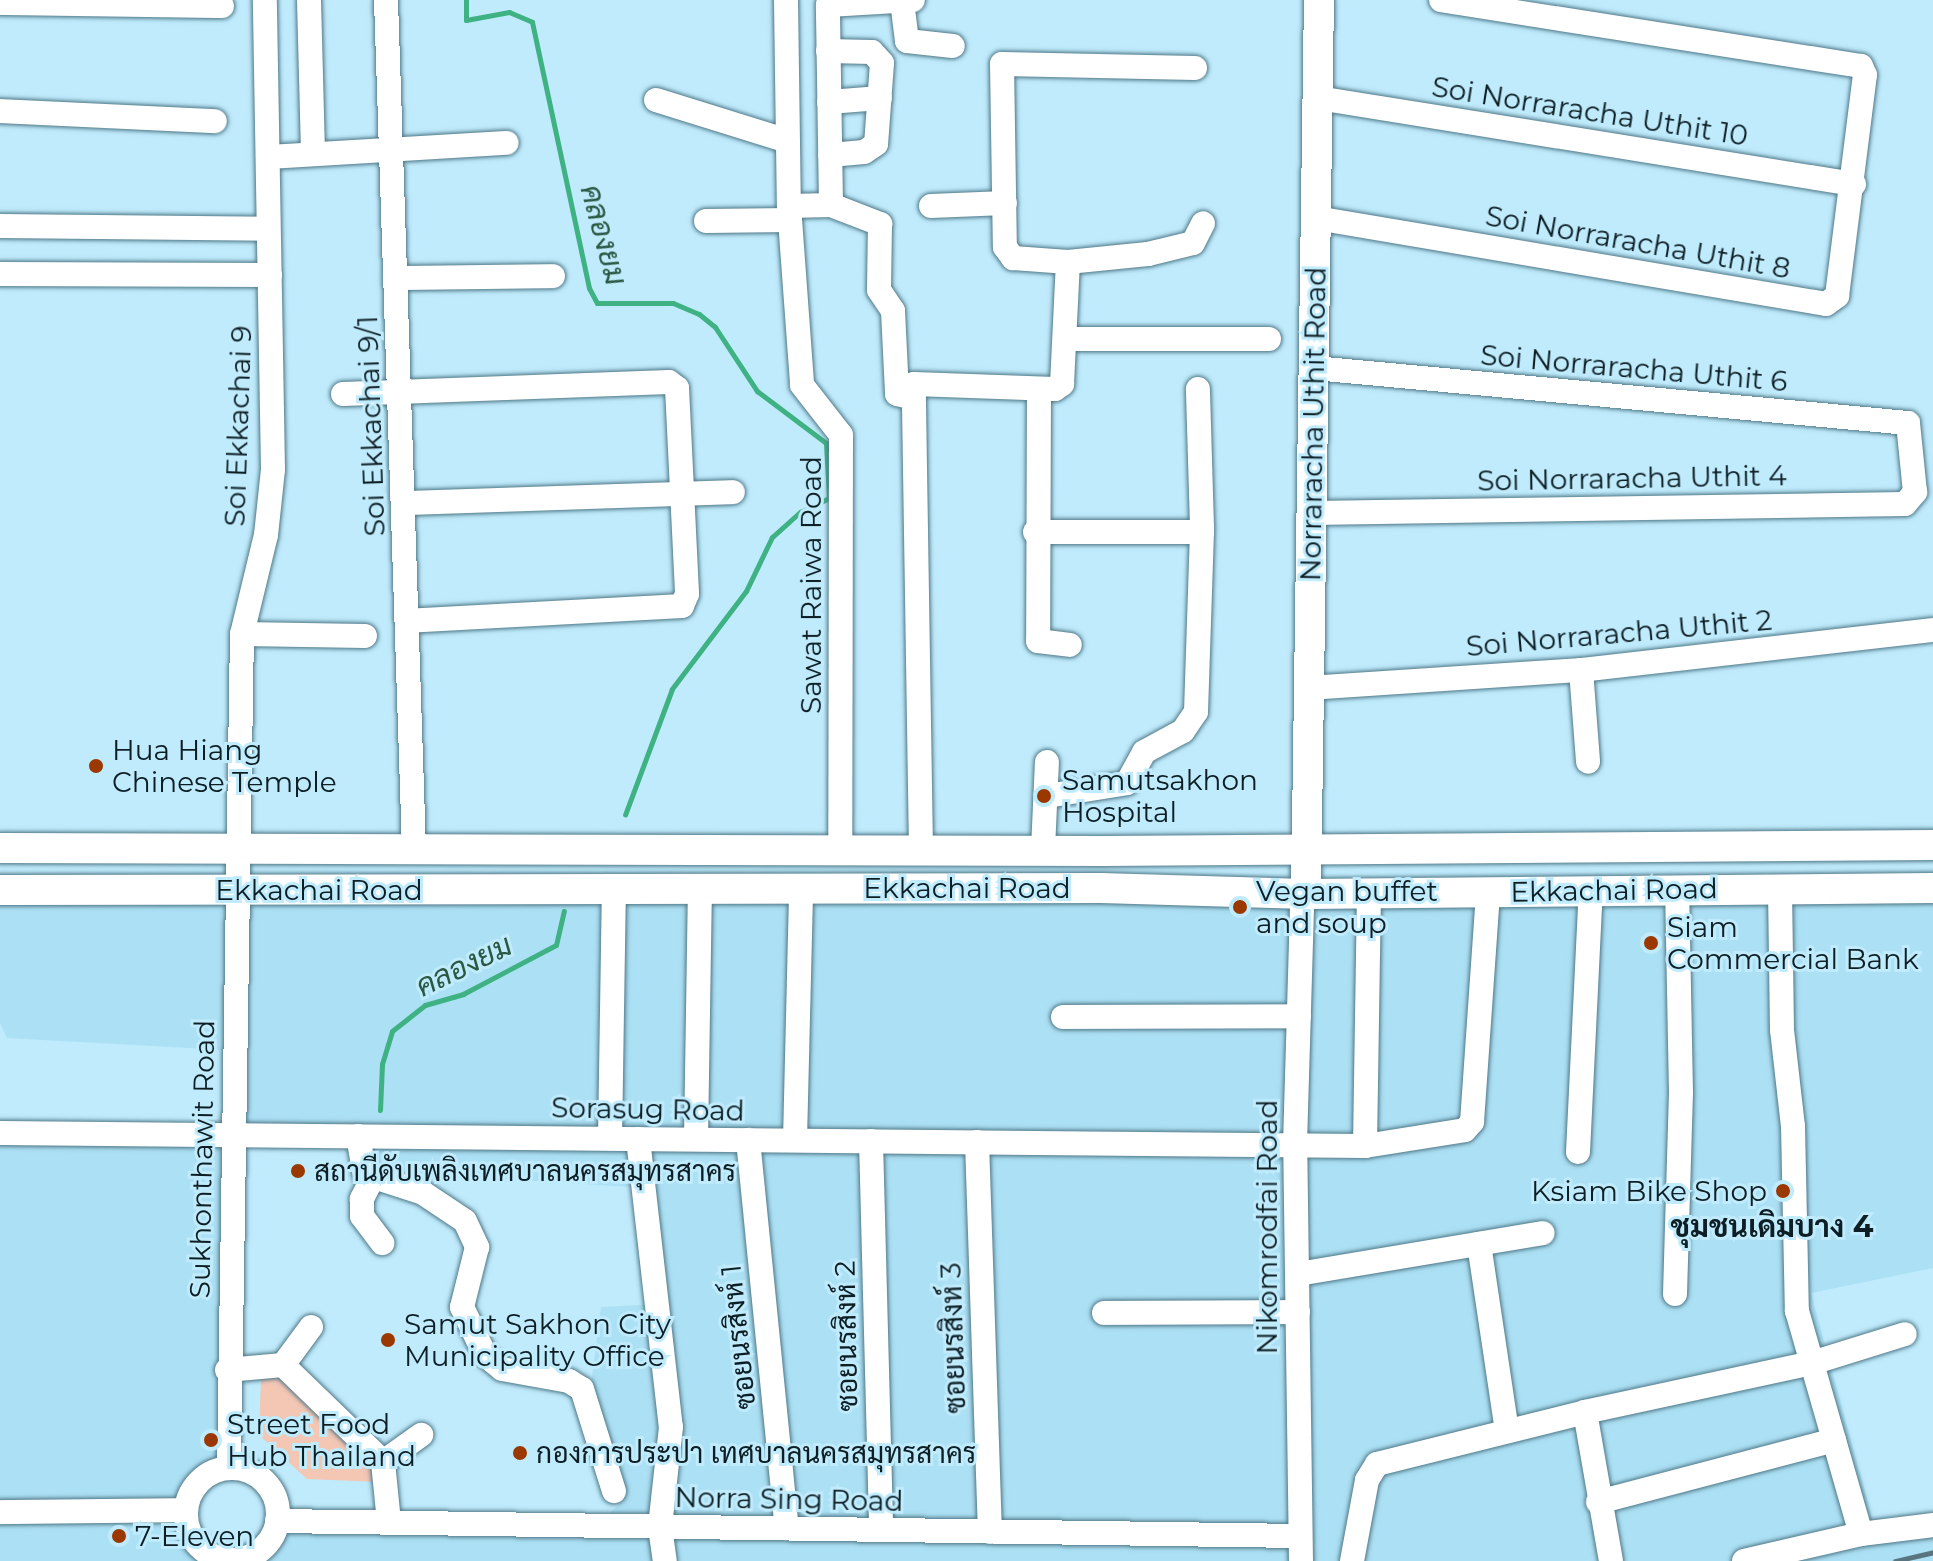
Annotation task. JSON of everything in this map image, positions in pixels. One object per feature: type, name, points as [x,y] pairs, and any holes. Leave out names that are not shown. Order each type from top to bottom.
[{"type":"main road","name":"Norraracha Uthit Road","points":[[1306,894],[1319,0]]},
{"type":"main road","name":"Ekkachai Road","points":[[0,848],[921,850],[1933,845]]},
{"type":"main road","name":"Ekkachai Road","points":[[0,890],[801,891],[1101,888],[1306,894],[1933,888]]},
{"type":"street","name":"Soi Ekkachai 9","points":[[235,850],[242,634],[266,535],[273,469],[265,0]]},
{"type":"street","points":[[309,0],[313,154]]},
{"type":"street","name":"Soi Ekkachai 9/1","points":[[386,0],[395,278],[402,390],[414,849]]},
{"type":"street","name":"Sawat Raiwa Road","points":[[786,0],[790,213],[802,385],[841,435],[840,848]]},
{"type":"street","points":[[831,205],[828,2],[913,0]]},
{"type":"street","points":[[1441,0],[1861,66],[1865,75],[1854,184]]},
{"type":"street","points":[[902,1],[911,45],[953,46]]},
{"type":"street","points":[[0,3],[222,6]]},
{"type":"street","points":[[828,51],[879,56],[880,98],[874,147],[830,155]]},
{"type":"street","points":[[1195,68],[1002,64],[1006,255],[1068,262],[1182,248],[1199,237],[1203,223]]},
{"type":"street","points":[[829,102],[880,98]]},
{"type":"street","name":"Soi Norraracha Uthit 10","points":[[1318,98],[1854,184]]},
{"type":"street","points":[[656,100],[788,141]]},
{"type":"street","points":[[0,111],[215,121]]},
{"type":"street","points":[[268,157],[507,143]]},
{"type":"street","name":"Soi Norraracha Uthit 8","points":[[1316,218],[1826,304],[1839,289],[1854,184]]},
{"type":"street","points":[[931,206],[1005,203]]},
{"type":"street","points":[[706,221],[790,213],[831,205],[880,224],[879,290],[893,311],[897,394],[914,398]]},
{"type":"street","points":[[0,226],[268,229]]},
{"type":"street","points":[[921,850],[914,384],[1039,389],[1062,384],[1068,262]]},
{"type":"street","points":[[0,274],[270,275]]},
{"type":"street","points":[[395,278],[553,276]]},
{"type":"street","points":[[1065,339],[1269,339]]},
{"type":"street","name":"Soi Norraracha Uthit 6","points":[[1314,368],[1908,423],[1913,461]]},
{"type":"street","points":[[343,394],[675,384],[687,594],[682,606],[409,621]]},
{"type":"street","points":[[1039,389],[1035,532],[1038,641],[1070,645]]},
{"type":"street","points":[[1047,796],[1127,783],[1144,752],[1183,731],[1196,712],[1202,532],[1198,389]]},
{"type":"street","name":"Soi Norraracha Uthit 4","points":[[1312,513],[1905,504],[1915,492],[1913,461]]},
{"type":"street","points":[[405,503],[682,491],[733,492]]},
{"type":"street","points":[[1035,532],[1202,532]]},
{"type":"street","name":"Soi Norraracha Uthit 2","points":[[1309,688],[1581,670],[1933,630]]},
{"type":"street","points":[[242,634],[365,636]]},
{"type":"street","points":[[1581,670],[1588,762]]},
{"type":"street","points":[[1043,849],[1047,762]]},
{"type":"street","name":"Sukhonthawit Road","points":[[229,1468],[227,1370],[238,890],[235,850]]},
{"type":"street","points":[[1780,888],[1782,1030],[1793,1126],[1797,1311],[1861,1534]]},
{"type":"street","points":[[1675,1294],[1681,1093],[1677,889]]},
{"type":"street","points":[[1578,1152],[1591,890]]},
{"type":"street","points":[[610,1138],[614,891]]},
{"type":"street","points":[[696,1139],[700,891]]},
{"type":"street","points":[[795,1140],[801,891]]},
{"type":"street","name":"Sorasug Road","points":[[0,1133],[1365,1146],[1465,1130],[1472,1122],[1488,891]]},
{"type":"street","points":[[1365,1146],[1369,893]]},
{"type":"street","name":"Nikomrodfai Road","points":[[1301,1561],[1295,1144],[1306,894]]},
{"type":"street","points":[[1063,1017],[1299,1016]]},
{"type":"street","points":[[358,1136],[361,1170],[423,1193],[459,1214],[477,1247],[462,1307],[485,1355],[502,1369],[569,1381],[582,1389],[614,1491]]},
{"type":"street","points":[[638,1139],[671,1427],[660,1527],[665,1561]]},
{"type":"street","name":"ซอยนรสิงห์ 1","points":[[748,1140],[787,1528]]},
{"type":"street","name":"ซอยนรสิงห์ 2","points":[[871,1141],[881,1530]]},
{"type":"street","name":"ซอยนรสิงห์ 3","points":[[977,1142],[990,1532]]},
{"type":"street","points":[[373,1177],[364,1190],[362,1216],[382,1243]]},
{"type":"street","points":[[1298,1274],[1543,1233]]},
{"type":"street","points":[[1479,1244],[1507,1431]]},
{"type":"street","points":[[1104,1313],[1298,1312]]},
{"type":"street","points":[[227,1370],[283,1365],[311,1327]]},
{"type":"street","points":[[1352,1561],[1367,1480],[1377,1464],[1585,1412],[1812,1363],[1905,1334]]},
{"type":"street","points":[[283,1365],[383,1462],[389,1522]]},
{"type":"street","points":[[1585,1412],[1598,1502],[1611,1561]]},
{"type":"street","points":[[383,1462],[421,1435]]},
{"type":"street","points":[[1598,1502],[1834,1440]]},
{"type":"street","points":[[229,1468],[265,1483],[277,1521],[261,1548],[232,1560],[199,1546],[186,1510],[200,1480],[229,1468]]},
{"type":"street","points":[[0,1512],[186,1510]]},
{"type":"street","name":"Norra Sing Road","points":[[277,1521],[1300,1536]]},
{"type":"street","points":[[1744,1561],[1861,1534],[1933,1525]]},
{"type":"shaded area","points":[[1933,888],[1933,1268],[1811,1293],[1879,1543],[1933,1531],[1933,1561],[0,1561],[0,1133],[232,1135],[225,1050],[7,1038],[0,1023],[0,891]],"holes":[[[233,1135],[358,1136],[363,1170],[647,1188],[660,1304],[601,1307],[589,1400],[621,1502],[596,1527],[274,1531],[253,1555],[232,1560],[199,1546],[186,1510],[193,1488],[218,1470]]]},
{"type":"shaded area","points":[[291,1376],[380,1462],[379,1482],[307,1479],[259,1435],[261,1377]]},
{"type":"waterway","name":"คลองยม","points":[[466,0],[466,20],[509,12],[532,22],[589,288],[597,303],[673,303],[699,314],[715,327],[757,391],[826,443],[829,498],[800,512],[772,537],[746,591],[672,689],[625,815]]},
{"type":"waterway","name":"คลองยม","points":[[380,1110],[382,1064],[392,1031],[425,1005],[463,994],[556,945],[564,911]]},
{"type":"railway","points":[[1895,1561],[1933,1552]]},
{"type":"place","name":"Hua Hiang Chinese Temple","points":[[96,766]]},
{"type":"place","name":"Samutsakhon Hospital","points":[[1044,796]]},
{"type":"place","name":"Vegan buffet and soup","points":[[1240,907]]},
{"type":"place","name":"Siam Commercial Bank","points":[[1651,943]]},
{"type":"place","name":"สถานีดับเพลิงเทศบาลนครสมุทรสาคร","points":[[298,1171]]},
{"type":"place","name":"Ksiam Bike Shop","points":[[1783,1191]]},
{"type":"place","name":"Samut Sakhon City Municipality Office","points":[[388,1340]]},
{"type":"place","name":"Street Food Hub Thailand","points":[[211,1440]]},
{"type":"place","name":"กองการประปา เทศบาลนครสมุทรสาคร","points":[[520,1453]]},
{"type":"place","name":"7-Eleven","points":[[119,1536]]},
{"type":"district","name":"ชุมชนเดิมบาง 4","points":[[1772,1227]]}]
